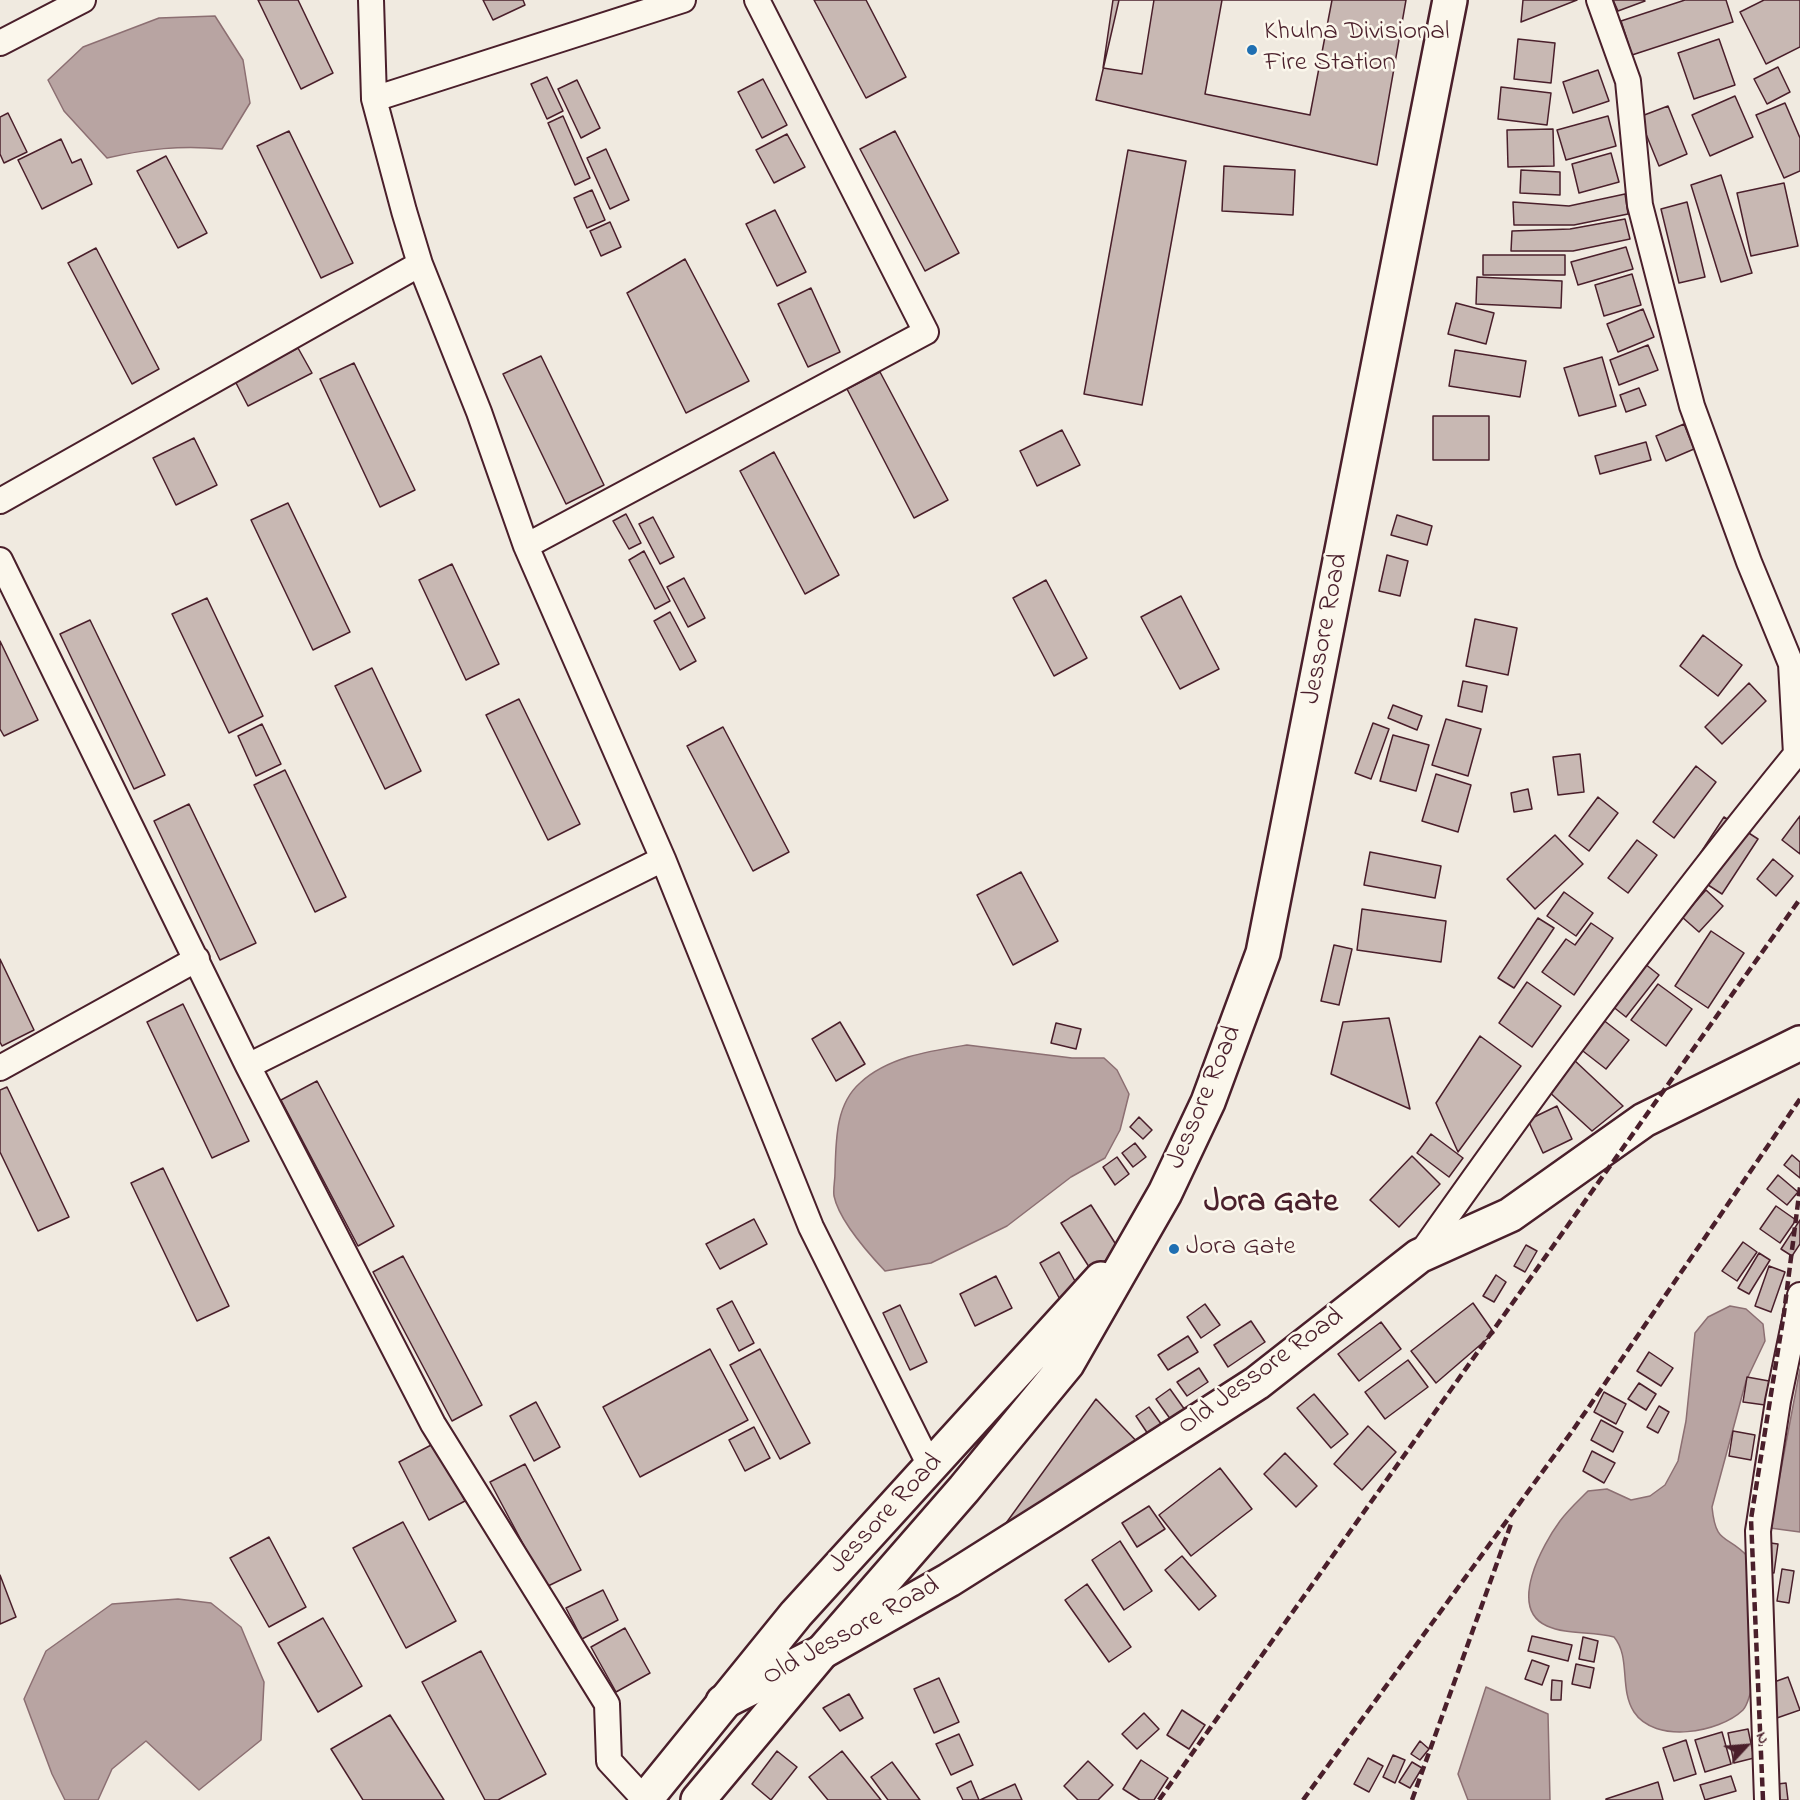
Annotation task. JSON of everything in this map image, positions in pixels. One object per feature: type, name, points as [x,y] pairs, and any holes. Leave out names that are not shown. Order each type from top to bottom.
[{"type":"main road","name":"Jessore Road","points":[[699,1800],[822,1652],[964,1489],[1067,1364],[1165,1194],[1208,1102],[1263,953],[1450,0]]},
{"type":"main road","name":"Old Jessore Road","points":[[721,1703],[822,1652],[949,1580],[1257,1383],[1419,1256],[1510,1215],[1644,1119],[1800,1043]]},
{"type":"main road","name":"Jessore Road","points":[[645,1800],[721,1703],[796,1614],[1139,1238]]},
{"type":"street","points":[[0,43],[83,0]]},
{"type":"street","points":[[370,0],[374,99],[420,264],[479,412],[526,546],[663,859],[811,1227],[931,1468]]},
{"type":"street","points":[[374,99],[683,0]]},
{"type":"street","points":[[526,546],[926,332],[757,0]]},
{"type":"street","points":[[1419,1256],[1526,1104],[1682,894],[1796,754],[1791,664],[1749,562],[1692,406],[1640,205],[1628,81],[1599,0]]},
{"type":"street","points":[[0,501],[420,264]]},
{"type":"street","points":[[0,560],[248,1066],[433,1424],[607,1704],[609,1761],[645,1800]]},
{"type":"street","points":[[248,1066],[663,859]]},
{"type":"street","points":[[0,1068],[197,958]]},
{"type":"street","points":[[1767,1800],[1758,1531],[1778,1401],[1800,1294]]},
{"type":"shaded area","points":[[215,16],[243,60],[250,103],[222,149],[192,147],[164,149],[107,158],[64,111],[48,80],[83,47],[159,18]]},
{"type":"shaded area","points":[[967,1045],[1072,1058],[1104,1058],[1117,1070],[1129,1094],[1120,1130],[1105,1158],[1071,1177],[1007,1226],[931,1263],[885,1271],[848,1226],[834,1196],[838,1125],[841,1113],[852,1092],[860,1083],[883,1067],[910,1056]]},
{"type":"shaded area","points":[[1730,1306],[1746,1309],[1763,1324],[1765,1341],[1746,1381],[1712,1507],[1716,1528],[1720,1534],[1749,1558],[1752,1689],[1745,1708],[1719,1725],[1687,1732],[1671,1731],[1644,1722],[1634,1712],[1627,1693],[1622,1654],[1614,1637],[1563,1631],[1547,1626],[1535,1617],[1530,1605],[1529,1591],[1538,1560],[1553,1531],[1566,1513],[1588,1491],[1607,1489],[1631,1500],[1650,1496],[1665,1485],[1678,1461],[1686,1421],[1695,1333],[1708,1317]]},
{"type":"shaded area","points":[[1800,1369],[1800,1532],[1770,1528]]},
{"type":"shaded area","points":[[178,1599],[211,1603],[241,1627],[264,1682],[261,1740],[199,1790],[146,1741],[112,1769],[98,1800],[65,1800],[52,1774],[24,1699],[46,1651],[112,1604]]},
{"type":"shaded area","points":[[1486,1687],[1548,1714],[1550,1800],[1468,1800],[1458,1774]]},
{"type":"building","points":[[258,0],[298,0],[333,73],[301,89]]},
{"type":"building","points":[[483,0],[523,0],[525,5],[493,20]]},
{"type":"building","points":[[814,0],[866,0],[906,77],[866,98]]},
{"type":"building","points":[[1113,0],[1154,0],[1142,74],[1103,68]]},
{"type":"building","name":"Khulna Divisional Fire Station","points":[[1119,0],[1406,0],[1377,165],[1096,100]]},
{"type":"building","points":[[1222,0],[1332,0],[1310,115],[1205,94]]},
{"type":"building","points":[[1523,0],[1577,0],[1521,22]]},
{"type":"building","points":[[1613,0],[1644,0],[1645,1],[1618,11]]},
{"type":"building","points":[[1685,0],[1726,0],[1733,22],[1632,55],[1621,21]]},
{"type":"building","points":[[1764,0],[1800,0],[1800,47],[1766,64],[1740,12]]},
{"type":"building","points":[[1518,39],[1555,43],[1551,83],[1514,79]]},
{"type":"building","points":[[1719,39],[1735,85],[1694,99],[1678,53]]},
{"type":"building","points":[[1778,67],[1790,92],[1767,104],[1754,79]]},
{"type":"building","points":[[1598,70],[1609,101],[1573,113],[1563,82]]},
{"type":"building","points":[[547,77],[563,111],[547,119],[531,84]]},
{"type":"building","points":[[763,79],[787,125],[762,138],[738,92]]},
{"type":"building","points":[[577,80],[600,128],[581,138],[558,89]]},
{"type":"building","points":[[1501,87],[1551,93],[1547,125],[1498,119]]},
{"type":"building","points":[[1735,96],[1753,137],[1710,156],[1692,115]]},
{"type":"building","points":[[1785,103],[1800,138],[1800,171],[1784,178],[1756,115]]},
{"type":"building","points":[[1668,106],[1687,154],[1659,166],[1639,117]]},
{"type":"building","points":[[8,113],[27,152],[4,163],[0,154],[0,117]]},
{"type":"building","points":[[563,116],[590,178],[575,185],[548,123]]},
{"type":"building","points":[[1608,116],[1616,146],[1566,160],[1557,130]]},
{"type":"building","points":[[1553,129],[1554,166],[1508,167],[1507,130]]},
{"type":"building","points":[[289,131],[353,263],[321,278],[257,146]]},
{"type":"building","points":[[895,131],[959,253],[925,271],[860,149]]},
{"type":"building","points":[[787,134],[805,167],[774,183],[756,150]]},
{"type":"building","points":[[61,139],[72,163],[81,159],[92,184],[42,209],[18,160]]},
{"type":"building","points":[[606,149],[629,200],[610,209],[587,158]]},
{"type":"building","points":[[1128,150],[1186,161],[1142,405],[1084,394]]},
{"type":"building","points":[[1611,153],[1619,182],[1579,193],[1572,164]]},
{"type":"building","points":[[166,156],[207,233],[178,248],[137,171]]},
{"type":"building","points":[[1224,166],[1295,170],[1293,215],[1222,211]]},
{"type":"building","points":[[1521,170],[1560,172],[1560,195],[1520,193]]},
{"type":"building","points":[[1721,175],[1752,273],[1721,282],[1691,185]]},
{"type":"building","points":[[1784,183],[1798,246],[1751,256],[1737,193]]},
{"type":"building","points":[[592,190],[605,220],[587,228],[574,198]]},
{"type":"building","points":[[1625,194],[1628,214],[1574,225],[1514,225],[1513,202],[1569,206]]},
{"type":"building","points":[[1687,202],[1705,277],[1679,283],[1661,209]]},
{"type":"building","points":[[775,210],[806,272],[777,286],[746,224]]},
{"type":"building","points":[[1625,219],[1630,239],[1573,251],[1511,251],[1512,231],[1570,229]]},
{"type":"building","points":[[610,222],[621,247],[601,256],[590,231]]},
{"type":"building","points":[[1626,247],[1633,269],[1578,285],[1571,262]]},
{"type":"building","points":[[96,248],[159,369],[132,384],[68,263]]},
{"type":"building","points":[[1483,255],[1565,255],[1565,275],[1483,275]]},
{"type":"building","points":[[685,259],[749,381],[686,413],[627,293]]},
{"type":"building","points":[[1632,274],[1641,305],[1604,316],[1595,285]]},
{"type":"building","points":[[1477,277],[1562,281],[1561,308],[1476,304]]},
{"type":"building","points":[[811,288],[840,352],[808,367],[778,304]]},
{"type":"building","points":[[1456,303],[1494,313],[1486,344],[1448,334]]},
{"type":"building","points":[[1643,309],[1654,337],[1618,352],[1607,324]]},
{"type":"building","points":[[1648,345],[1658,370],[1619,385],[1610,360]]},
{"type":"building","points":[[298,348],[312,373],[248,406],[235,381]]},
{"type":"building","points":[[1455,350],[1526,361],[1520,397],[1449,386]]},
{"type":"building","points":[[541,356],[604,485],[566,504],[503,374]]},
{"type":"building","points":[[1602,357],[1616,406],[1579,416],[1564,368]]},
{"type":"building","points":[[354,363],[415,490],[380,507],[320,379]]},
{"type":"building","points":[[880,372],[948,500],[914,518],[847,389]]},
{"type":"building","points":[[1639,388],[1646,405],[1626,412],[1620,395]]},
{"type":"building","points":[[1433,416],[1489,416],[1489,460],[1433,460]]},
{"type":"building","points":[[1684,424],[1694,449],[1666,461],[1656,436]]},
{"type":"building","points":[[1062,430],[1080,465],[1037,486],[1020,451]]},
{"type":"building","points":[[194,438],[217,485],[176,505],[153,458]]},
{"type":"building","points":[[1646,442],[1651,460],[1600,474],[1595,456]]},
{"type":"building","points":[[774,452],[839,575],[805,594],[740,471]]},
{"type":"building","points":[[288,503],[350,632],[313,650],[251,520]]},
{"type":"building","points":[[626,514],[641,543],[629,549],[613,521]]},
{"type":"building","points":[[1397,515],[1432,526],[1427,545],[1391,535]]},
{"type":"building","points":[[653,517],[674,557],[660,564],[639,524]]},
{"type":"building","points":[[644,551],[670,601],[655,609],[629,560]]},
{"type":"building","points":[[1387,555],[1408,561],[1400,596],[1379,591]]},
{"type":"building","points":[[452,564],[499,664],[466,680],[419,580]]},
{"type":"building","points":[[684,578],[705,618],[688,627],[667,587]]},
{"type":"building","points":[[1046,580],[1087,658],[1054,676],[1013,598]]},
{"type":"building","points":[[1181,596],[1219,669],[1180,689],[1141,617]]},
{"type":"building","points":[[207,598],[263,716],[229,733],[172,614]]},
{"type":"building","points":[[670,612],[696,661],[680,670],[654,621]]},
{"type":"building","points":[[1475,619],[1517,628],[1508,675],[1466,666]]},
{"type":"building","points":[[90,620],[165,775],[134,789],[60,634]]},
{"type":"building","points":[[1703,635],[1742,665],[1718,696],[1680,666]]},
{"type":"building","points":[[0,641],[38,720],[4,736],[0,729]]},
{"type":"building","points":[[372,668],[421,771],[385,789],[335,686]]},
{"type":"building","points":[[1463,681],[1487,686],[1482,712],[1458,706]]},
{"type":"building","points":[[1749,683],[1766,701],[1722,744],[1705,727]]},
{"type":"building","points":[[519,699],[580,824],[548,840],[486,715]]},
{"type":"building","points":[[1393,705],[1422,716],[1417,730],[1388,718]]},
{"type":"building","points":[[1446,719],[1481,729],[1468,776],[1432,765]]},
{"type":"building","points":[[1373,723],[1389,729],[1371,779],[1355,773]]},
{"type":"building","points":[[262,724],[281,764],[256,776],[238,736]]},
{"type":"building","points":[[723,727],[789,852],[753,871],[687,746]]},
{"type":"building","points":[[1393,735],[1429,745],[1416,791],[1380,781]]},
{"type":"building","points":[[1580,754],[1584,792],[1558,795],[1553,757]]},
{"type":"building","points":[[1696,766],[1716,782],[1674,838],[1653,822]]},
{"type":"building","points":[[285,770],[346,897],[315,912],[254,785]]},
{"type":"building","points":[[1436,774],[1471,785],[1458,832],[1422,821]]},
{"type":"building","points":[[1528,789],[1532,809],[1514,812],[1511,793]]},
{"type":"building","points":[[1598,797],[1618,813],[1589,851],[1569,836]]},
{"type":"building","points":[[189,804],[256,943],[220,960],[154,821]]},
{"type":"building","points":[[1800,816],[1800,854],[1782,840]]},
{"type":"building","points":[[1724,817],[1758,839],[1722,894],[1688,872]]},
{"type":"building","points":[[1555,835],[1583,864],[1535,909],[1507,879]]},
{"type":"building","points":[[1637,840],[1657,855],[1628,893],[1608,878]]},
{"type":"building","points":[[1370,852],[1441,866],[1435,898],[1364,885]]},
{"type":"building","points":[[1773,859],[1793,876],[1776,896],[1757,879]]},
{"type":"building","points":[[1021,872],[1058,941],[1013,965],[977,895]]},
{"type":"building","points":[[1706,890],[1723,906],[1699,932],[1682,917]]},
{"type":"building","points":[[1564,892],[1593,913],[1576,936],[1547,916]]},
{"type":"building","points":[[1362,909],[1446,921],[1441,962],[1357,950]]},
{"type":"building","points":[[1538,918],[1554,928],[1514,988],[1498,978]]},
{"type":"building","points":[[1591,923],[1613,938],[1574,995],[1542,972],[1566,939],[1575,945]]},
{"type":"building","points":[[1711,931],[1744,953],[1708,1008],[1675,986]]},
{"type":"building","points":[[1334,945],[1352,949],[1339,1005],[1321,1001]]},
{"type":"building","points":[[1635,956],[1659,975],[1626,1017],[1602,998]]},
{"type":"building","points":[[0,959],[34,1030],[2,1046],[0,1042]]},
{"type":"building","points":[[1527,982],[1561,1006],[1532,1047],[1499,1023]]},
{"type":"building","points":[[1658,984],[1692,1009],[1666,1046],[1631,1020]]},
{"type":"building","points":[[183,1004],[249,1141],[212,1158],[147,1022]]},
{"type":"building","points":[[1389,1018],[1410,1109],[1331,1074],[1343,1022]]},
{"type":"building","points":[[1602,1019],[1629,1040],[1606,1069],[1579,1048]]},
{"type":"building","points":[[840,1022],[865,1064],[836,1081],[812,1039]]},
{"type":"building","points":[[1056,1023],[1081,1029],[1076,1049],[1051,1043]]},
{"type":"building","points":[[1480,1036],[1521,1066],[1458,1152],[1436,1103]]},
{"type":"building","points":[[1573,1059],[1623,1106],[1592,1131],[1546,1089]]},
{"type":"building","points":[[317,1081],[394,1226],[358,1246],[281,1100]]},
{"type":"building","points":[[7,1087],[69,1217],[38,1231],[0,1152],[0,1090]]},
{"type":"building","points":[[1557,1106],[1572,1139],[1543,1153],[1528,1120]]},
{"type":"building","points":[[1139,1117],[1152,1130],[1143,1139],[1130,1127]]},
{"type":"building","points":[[1431,1134],[1463,1158],[1449,1177],[1417,1153]]},
{"type":"building","points":[[1135,1143],[1146,1157],[1133,1167],[1122,1153]]},
{"type":"building","points":[[1792,1155],[1800,1162],[1800,1178],[1784,1165]]},
{"type":"building","points":[[1412,1156],[1440,1184],[1399,1227],[1370,1200]]},
{"type":"building","points":[[1117,1157],[1129,1174],[1115,1185],[1103,1167]]},
{"type":"building","points":[[163,1168],[229,1306],[197,1321],[131,1183]]},
{"type":"building","points":[[1778,1175],[1798,1192],[1787,1205],[1767,1189]]},
{"type":"building","points":[[1091,1205],[1120,1251],[1091,1270],[1061,1223]]},
{"type":"building","points":[[1776,1206],[1796,1220],[1780,1243],[1760,1229]]},
{"type":"building","points":[[754,1219],[767,1244],[720,1269],[706,1244]]},
{"type":"building","points":[[1800,1220],[1800,1244],[1792,1256],[1781,1249]]},
{"type":"building","points":[[1743,1242],[1757,1252],[1737,1281],[1722,1271]]},
{"type":"building","points":[[1526,1245],[1537,1251],[1525,1272],[1514,1266]]},
{"type":"building","points":[[1059,1252],[1081,1292],[1062,1303],[1040,1263]]},
{"type":"building","points":[[1759,1253],[1770,1260],[1749,1294],[1738,1288]]},
{"type":"building","points":[[403,1256],[482,1405],[452,1421],[373,1272]]},
{"type":"building","points":[[1769,1266],[1785,1272],[1771,1312],[1755,1306]]},
{"type":"building","points":[[1496,1275],[1506,1282],[1494,1302],[1483,1296]]},
{"type":"building","points":[[996,1276],[1012,1308],[975,1326],[960,1294]]},
{"type":"building","points":[[732,1301],[754,1343],[739,1351],[717,1309]]},
{"type":"building","points":[[1473,1303],[1494,1333],[1436,1383],[1411,1351]]},
{"type":"building","points":[[1205,1304],[1220,1325],[1201,1338],[1187,1317]]},
{"type":"building","points":[[900,1305],[927,1362],[910,1370],[883,1313]]},
{"type":"building","points":[[1251,1321],[1265,1342],[1228,1367],[1214,1345]]},
{"type":"building","points":[[1381,1322],[1401,1349],[1359,1381],[1338,1354]]},
{"type":"building","points":[[1188,1336],[1198,1352],[1168,1370],[1158,1355]]},
{"type":"building","points":[[710,1349],[748,1420],[640,1477],[603,1407]]},
{"type":"building","points":[[760,1349],[810,1443],[780,1459],[730,1365]]},
{"type":"building","points":[[1649,1352],[1673,1368],[1661,1386],[1637,1371]]},
{"type":"building","points":[[1408,1360],[1428,1387],[1385,1419],[1365,1392]]},
{"type":"building","points":[[1199,1368],[1208,1382],[1187,1396],[1177,1382]]},
{"type":"building","points":[[1747,1377],[1769,1381],[1765,1405],[1743,1402]]},
{"type":"building","points":[[1639,1383],[1656,1394],[1646,1410],[1628,1399]]},
{"type":"building","points":[[1170,1389],[1185,1410],[1171,1420],[1156,1399]]},
{"type":"building","points":[[1604,1392],[1626,1404],[1616,1424],[1594,1412]]},
{"type":"building","points":[[1314,1394],[1348,1434],[1331,1448],[1297,1408]]},
{"type":"building","points":[[1096,1399],[1145,1450],[988,1548]]},
{"type":"building","points":[[536,1402],[560,1447],[534,1461],[510,1416]]},
{"type":"building","points":[[1659,1406],[1669,1412],[1658,1433],[1647,1427]]},
{"type":"building","points":[[1149,1407],[1164,1428],[1150,1437],[1136,1416]]},
{"type":"building","points":[[1601,1420],[1623,1432],[1613,1452],[1591,1440]]},
{"type":"building","points":[[1368,1426],[1396,1452],[1362,1490],[1334,1464]]},
{"type":"building","points":[[754,1427],[770,1458],[745,1471],[729,1440]]},
{"type":"building","points":[[1733,1431],[1755,1435],[1751,1460],[1729,1456]]},
{"type":"building","points":[[435,1443],[465,1501],[429,1520],[399,1462]]},
{"type":"building","points":[[1592,1451],[1615,1463],[1604,1483],[1583,1471]]},
{"type":"building","points":[[1285,1453],[1317,1486],[1296,1507],[1264,1474]]},
{"type":"building","points":[[525,1464],[581,1570],[546,1587],[490,1482]]},
{"type":"building","points":[[1220,1468],[1252,1509],[1191,1556],[1159,1515]]},
{"type":"building","points":[[1149,1506],[1165,1529],[1137,1547],[1122,1523]]},
{"type":"building","points":[[403,1522],[456,1621],[406,1648],[353,1548]]},
{"type":"building","points":[[269,1537],[306,1607],[269,1627],[230,1558]]},
{"type":"building","points":[[1120,1541],[1152,1591],[1124,1610],[1092,1560]]},
{"type":"building","points":[[1763,1542],[1778,1544],[1774,1573],[1759,1571]]},
{"type":"building","points":[[1182,1556],[1216,1596],[1199,1610],[1165,1570]]},
{"type":"building","points":[[1782,1569],[1794,1571],[1789,1603],[1777,1601]]},
{"type":"building","points":[[0,1575],[16,1617],[0,1624]]},
{"type":"building","points":[[1087,1584],[1131,1647],[1109,1662],[1065,1600]]},
{"type":"building","points":[[603,1590],[618,1620],[582,1639],[566,1608]]},
{"type":"building","points":[[323,1618],[362,1686],[318,1712],[278,1643]]},
{"type":"building","points":[[625,1628],[650,1673],[616,1692],[591,1647]]},
{"type":"building","points":[[1532,1636],[1572,1645],[1568,1661],[1528,1651]]},
{"type":"building","points":[[1583,1637],[1598,1641],[1594,1662],[1579,1659]]},
{"type":"building","points":[[481,1651],[546,1774],[498,1800],[485,1800],[422,1682]]},
{"type":"building","points":[[1532,1660],[1549,1666],[1542,1685],[1525,1679]]},
{"type":"building","points":[[1576,1664],[1594,1668],[1590,1688],[1572,1684]]},
{"type":"building","points":[[1788,1677],[1800,1710],[1774,1719],[1763,1686]]},
{"type":"building","points":[[939,1678],[959,1722],[934,1733],[914,1689]]},
{"type":"building","points":[[1552,1680],[1562,1681],[1561,1700],[1551,1700]]},
{"type":"building","points":[[849,1694],[863,1718],[840,1731],[823,1708]]},
{"type":"building","points":[[1182,1710],[1205,1725],[1189,1749],[1167,1735]]},
{"type":"building","points":[[1144,1713],[1159,1729],[1137,1749],[1122,1734]]},
{"type":"building","points":[[390,1715],[444,1800],[363,1800],[331,1749]]},
{"type":"building","points":[[1748,1729],[1754,1758],[1734,1763],[1728,1733]]},
{"type":"building","points":[[1722,1732],[1731,1764],[1705,1772],[1695,1740]]},
{"type":"building","points":[[959,1734],[973,1765],[951,1775],[936,1744]]},
{"type":"building","points":[[1686,1740],[1696,1774],[1674,1781],[1663,1748]]},
{"type":"building","points":[[1420,1741],[1429,1749],[1420,1760],[1411,1754]]},
{"type":"building","points":[[777,1751],[797,1767],[771,1800],[752,1784]]},
{"type":"building","points":[[842,1751],[881,1800],[828,1800],[809,1777]]},
{"type":"building","points":[[1393,1755],[1405,1760],[1395,1783],[1383,1777]]},
{"type":"building","points":[[1368,1758],[1383,1766],[1369,1792],[1354,1784]]},
{"type":"building","points":[[1141,1760],[1168,1778],[1154,1800],[1140,1800],[1123,1789]]},
{"type":"building","points":[[1088,1761],[1113,1785],[1098,1800],[1078,1800],[1064,1786]]},
{"type":"building","points":[[892,1762],[920,1800],[888,1800],[871,1777]]},
{"type":"building","points":[[1412,1762],[1422,1768],[1410,1788],[1399,1782]]},
{"type":"building","points":[[1731,1776],[1736,1791],[1705,1800],[1700,1785]]},
{"type":"building","points":[[971,1781],[979,1800],[963,1800],[957,1788]]},
{"type":"building","points":[[1658,1782],[1663,1800],[1606,1800],[1606,1799]]},
{"type":"building","points":[[1786,1783],[1788,1800],[1770,1800],[1769,1785]]},
{"type":"building","points":[[1015,1784],[1022,1800],[980,1800]]},
{"type":"railway","points":[[1159,1800],[1800,899]]},
{"type":"railway","points":[[1303,1800],[1573,1430],[1800,1099]]},
{"type":"railway","points":[[1763,1800],[1751,1519],[1784,1313],[1800,1187]]},
{"type":"railway","points":[[1412,1800],[1511,1524]]},
{"type":"place","name":"Khulna Divisional Fire Station","points":[[1252,50]]},
{"type":"place","name":"Jora Gate","points":[[1174,1249]]},
{"type":"district","name":"Jora Gate","points":[[1271,1205]]}]
